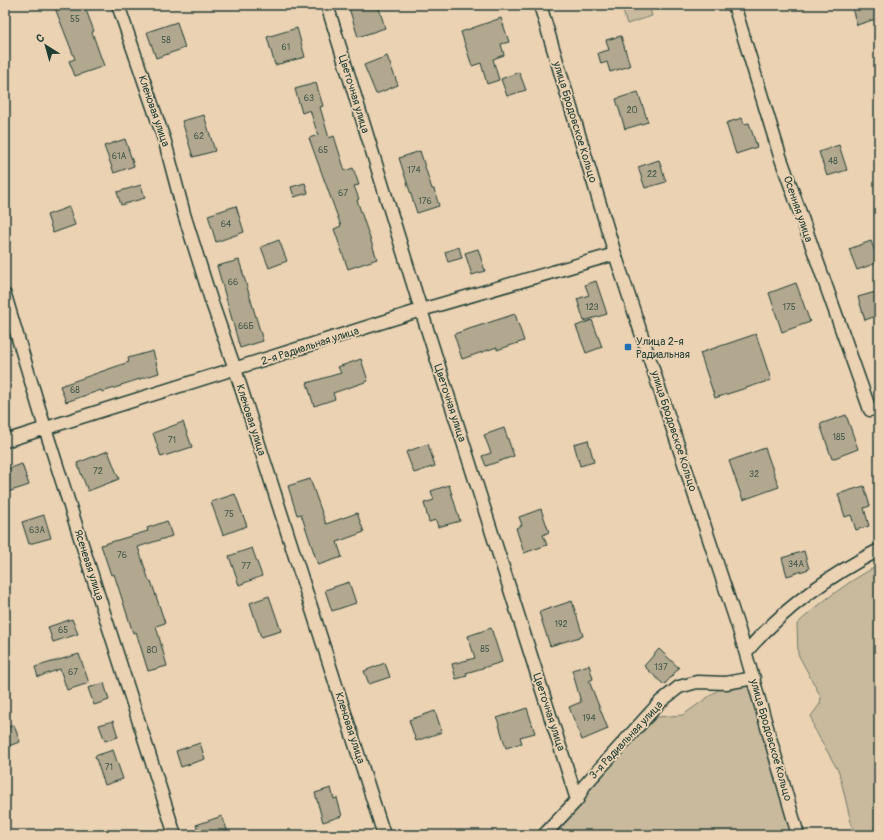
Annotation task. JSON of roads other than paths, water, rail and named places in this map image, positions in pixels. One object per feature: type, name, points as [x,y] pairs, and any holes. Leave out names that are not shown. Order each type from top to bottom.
[{"type":"street","name":"Кленовая улица","points":[[118,5],[165,142],[188,228],[235,369],[384,835]]},
{"type":"street","name":"Цветочная улица","points":[[327,5],[421,310],[577,800]]},
{"type":"street","name":"улица Бродовское Кольцо","points":[[540,5],[615,254],[746,652],[798,835]]},
{"type":"street","name":"Осенняя улица","points":[[734,5],[780,156],[870,410]]},
{"type":"street","name":"2-я Радиальная улица","points":[[5,440],[421,310],[615,254]]},
{"type":"street","name":"Ясеневая улица","points":[[5,295],[45,428],[175,835]]},
{"type":"street","points":[[746,652],[759,637],[804,598],[839,573],[879,550]]},
{"type":"street","name":"3-я Радиальная улица","points":[[544,835],[577,800],[584,786],[660,702],[679,687],[698,682],[726,683],[754,678]]},
{"type":"place","name":"Улица 2-я Радиальная","points":[[628,347]]}]
